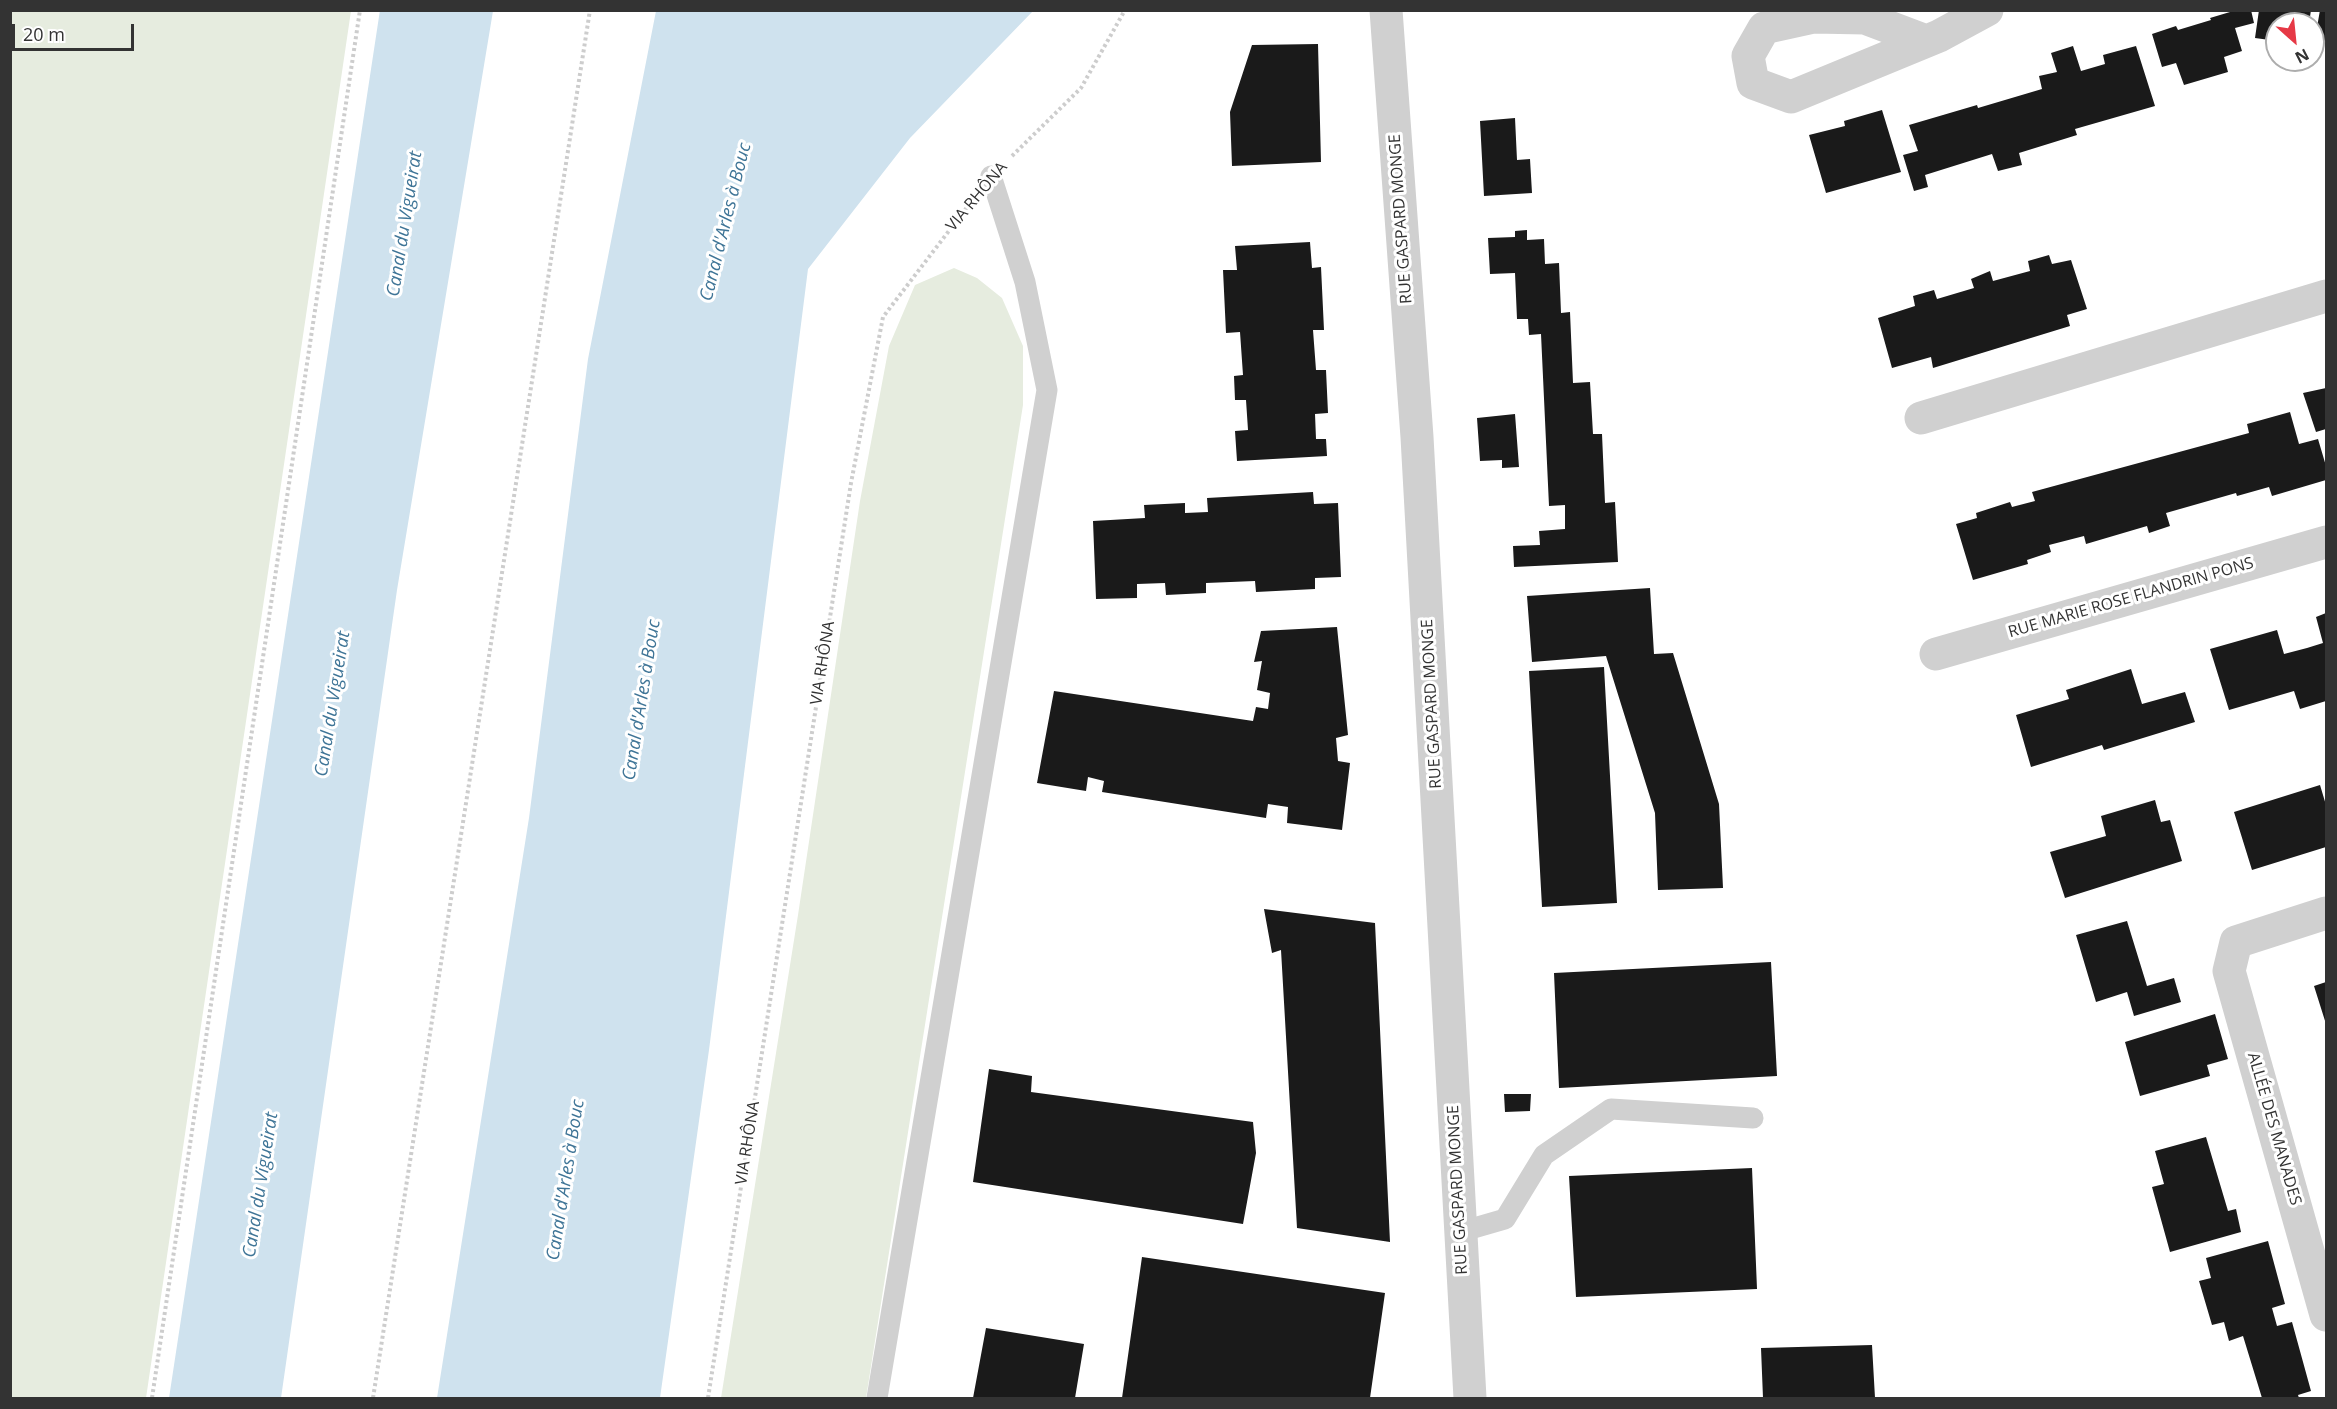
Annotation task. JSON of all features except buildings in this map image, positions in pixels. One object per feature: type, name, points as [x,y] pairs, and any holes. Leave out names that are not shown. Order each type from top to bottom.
[{"type":"street","name":"RUE GASPARD MONGE","points":[[1386,10],[1417,437],[1470,1398]]},
{"type":"street","points":[[1926,41],[1987,10]]},
{"type":"street","points":[[1921,418],[2326,296]]},
{"type":"street","name":"RUE MARIE ROSE FLANDRIN PONS","points":[[1936,654],[2326,542]]},
{"type":"street","name":"ALLÉE DES MANADES","points":[[2326,913],[2236,942],[2229,971],[2326,1315]]},
{"type":"lane","points":[[877,1398],[1047,390],[1025,282],[991,176]]},
{"type":"lane","points":[[1460,1232],[1505,1219],[1544,1155],[1611,1108],[1753,1119]]},
{"type":"path","points":[[152,1398],[360,10]]},
{"type":"path","points":[[373,1398],[590,10]]},
{"type":"path","name":"VIA RHÔNA","points":[[708,1398],[851,483],[883,317],[991,176],[1081,88],[1125,10]]},
{"type":"shaded area","points":[[10,11],[351,11],[146,1398],[11,1398]]},
{"type":"shaded area","points":[[954,268],[977,278],[1002,298],[1023,346],[1023,405],[866,1398],[721,1398],[798,915],[860,501],[889,346],[915,285]]},
{"type":"water","name":"Canal du Vigueirat","points":[[380,10],[493,11],[397,590],[281,1398],[169,1398]]},
{"type":"water","name":"Canal d'Arles à Bouc","points":[[656,11],[1033,11],[910,138],[808,269],[709,1050],[660,1398],[437,1398],[529,818],[588,359]]}]
